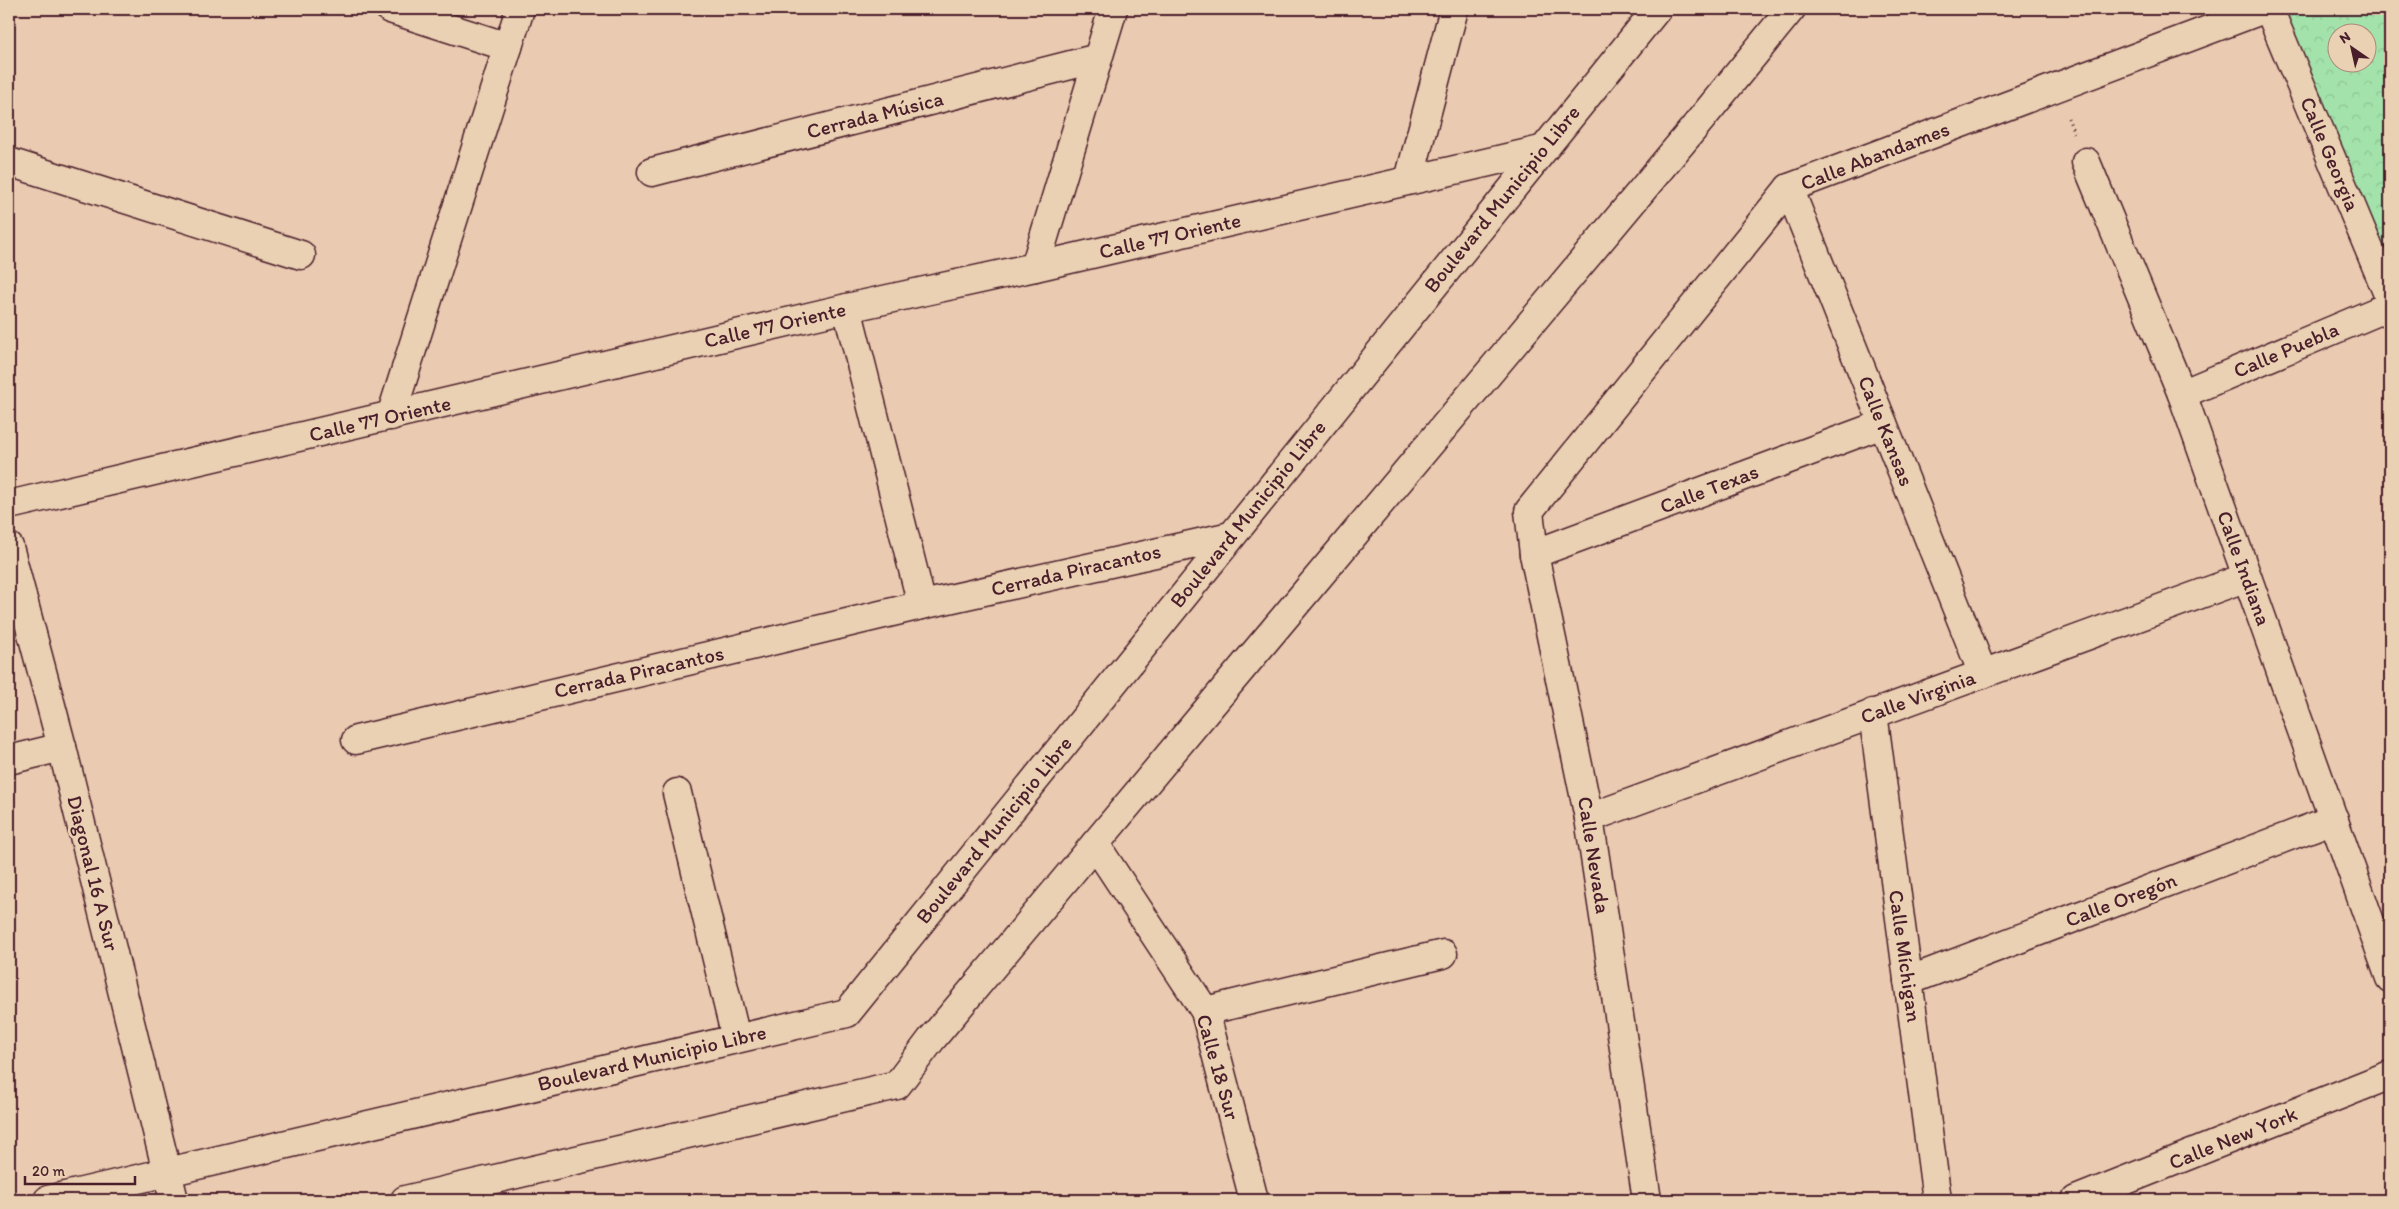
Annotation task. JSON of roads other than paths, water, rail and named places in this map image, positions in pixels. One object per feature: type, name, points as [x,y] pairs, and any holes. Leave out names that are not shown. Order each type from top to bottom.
[{"type":"street","points":[[390,9],[508,47]]},
{"type":"street","points":[[391,416],[520,9]]},
{"type":"street","points":[[1035,267],[1113,9]]},
{"type":"street","points":[[1409,180],[1454,9]]},
{"type":"street","name":"Boulevard Municipio Libre","points":[[48,1200],[847,1013],[1541,150],[1657,9]]},
{"type":"street","points":[[405,1200],[897,1085],[931,1040],[1668,159],[1791,9]]},
{"type":"street","name":"Calle Abandames","points":[[1529,511],[1789,188],[2264,9]]},
{"type":"street","name":"Calle Georgia","points":[[2269,9],[2390,299]]},
{"type":"street","name":"Cerrada Música","points":[[652,172],[1098,58]]},
{"type":"street","name":"Calle 77 Oriente","points":[[9,505],[847,308],[1035,267],[1541,150]]},
{"type":"street","points":[[9,162],[301,255]]},
{"type":"street","name":"Calle Indiana","points":[[2086,162],[2182,394],[2390,978]]},
{"type":"street","name":"Calle Kansas","points":[[1789,188],[1983,674]]},
{"type":"street","name":"Calle Puebla","points":[[2182,394],[2390,306]]},
{"type":"street","points":[[847,308],[922,605]]},
{"type":"street","name":"Calle Texas","points":[[1534,554],[1883,424]]},
{"type":"street","name":"Calle Nevada","points":[[1529,511],[1534,554],[1589,818],[1647,1200]]},
{"type":"street","name":"Cerrada Piracantos","points":[[356,740],[922,605],[1231,536]]},
{"type":"street","name":"Diagonal 16 A Sur","points":[[9,547],[62,747],[174,1200]]},
{"type":"street","name":"Calle Virginia","points":[[1589,818],[2247,577]]},
{"type":"street","name":"Calle Míchigan","points":[[1873,713],[1938,1200]]},
{"type":"street","points":[[9,760],[62,747]]},
{"type":"street","points":[[677,793],[736,1038]]},
{"type":"street","name":"Calle Oregón","points":[[1908,981],[2334,819]]},
{"type":"street","name":"Calle 18 Sur","points":[[1095,844],[1205,1011],[1254,1200]]},
{"type":"street","points":[[1205,1011],[1442,954]]},
{"type":"street","name":"Calle New York","points":[[2076,1200],[2390,1076]]}]
